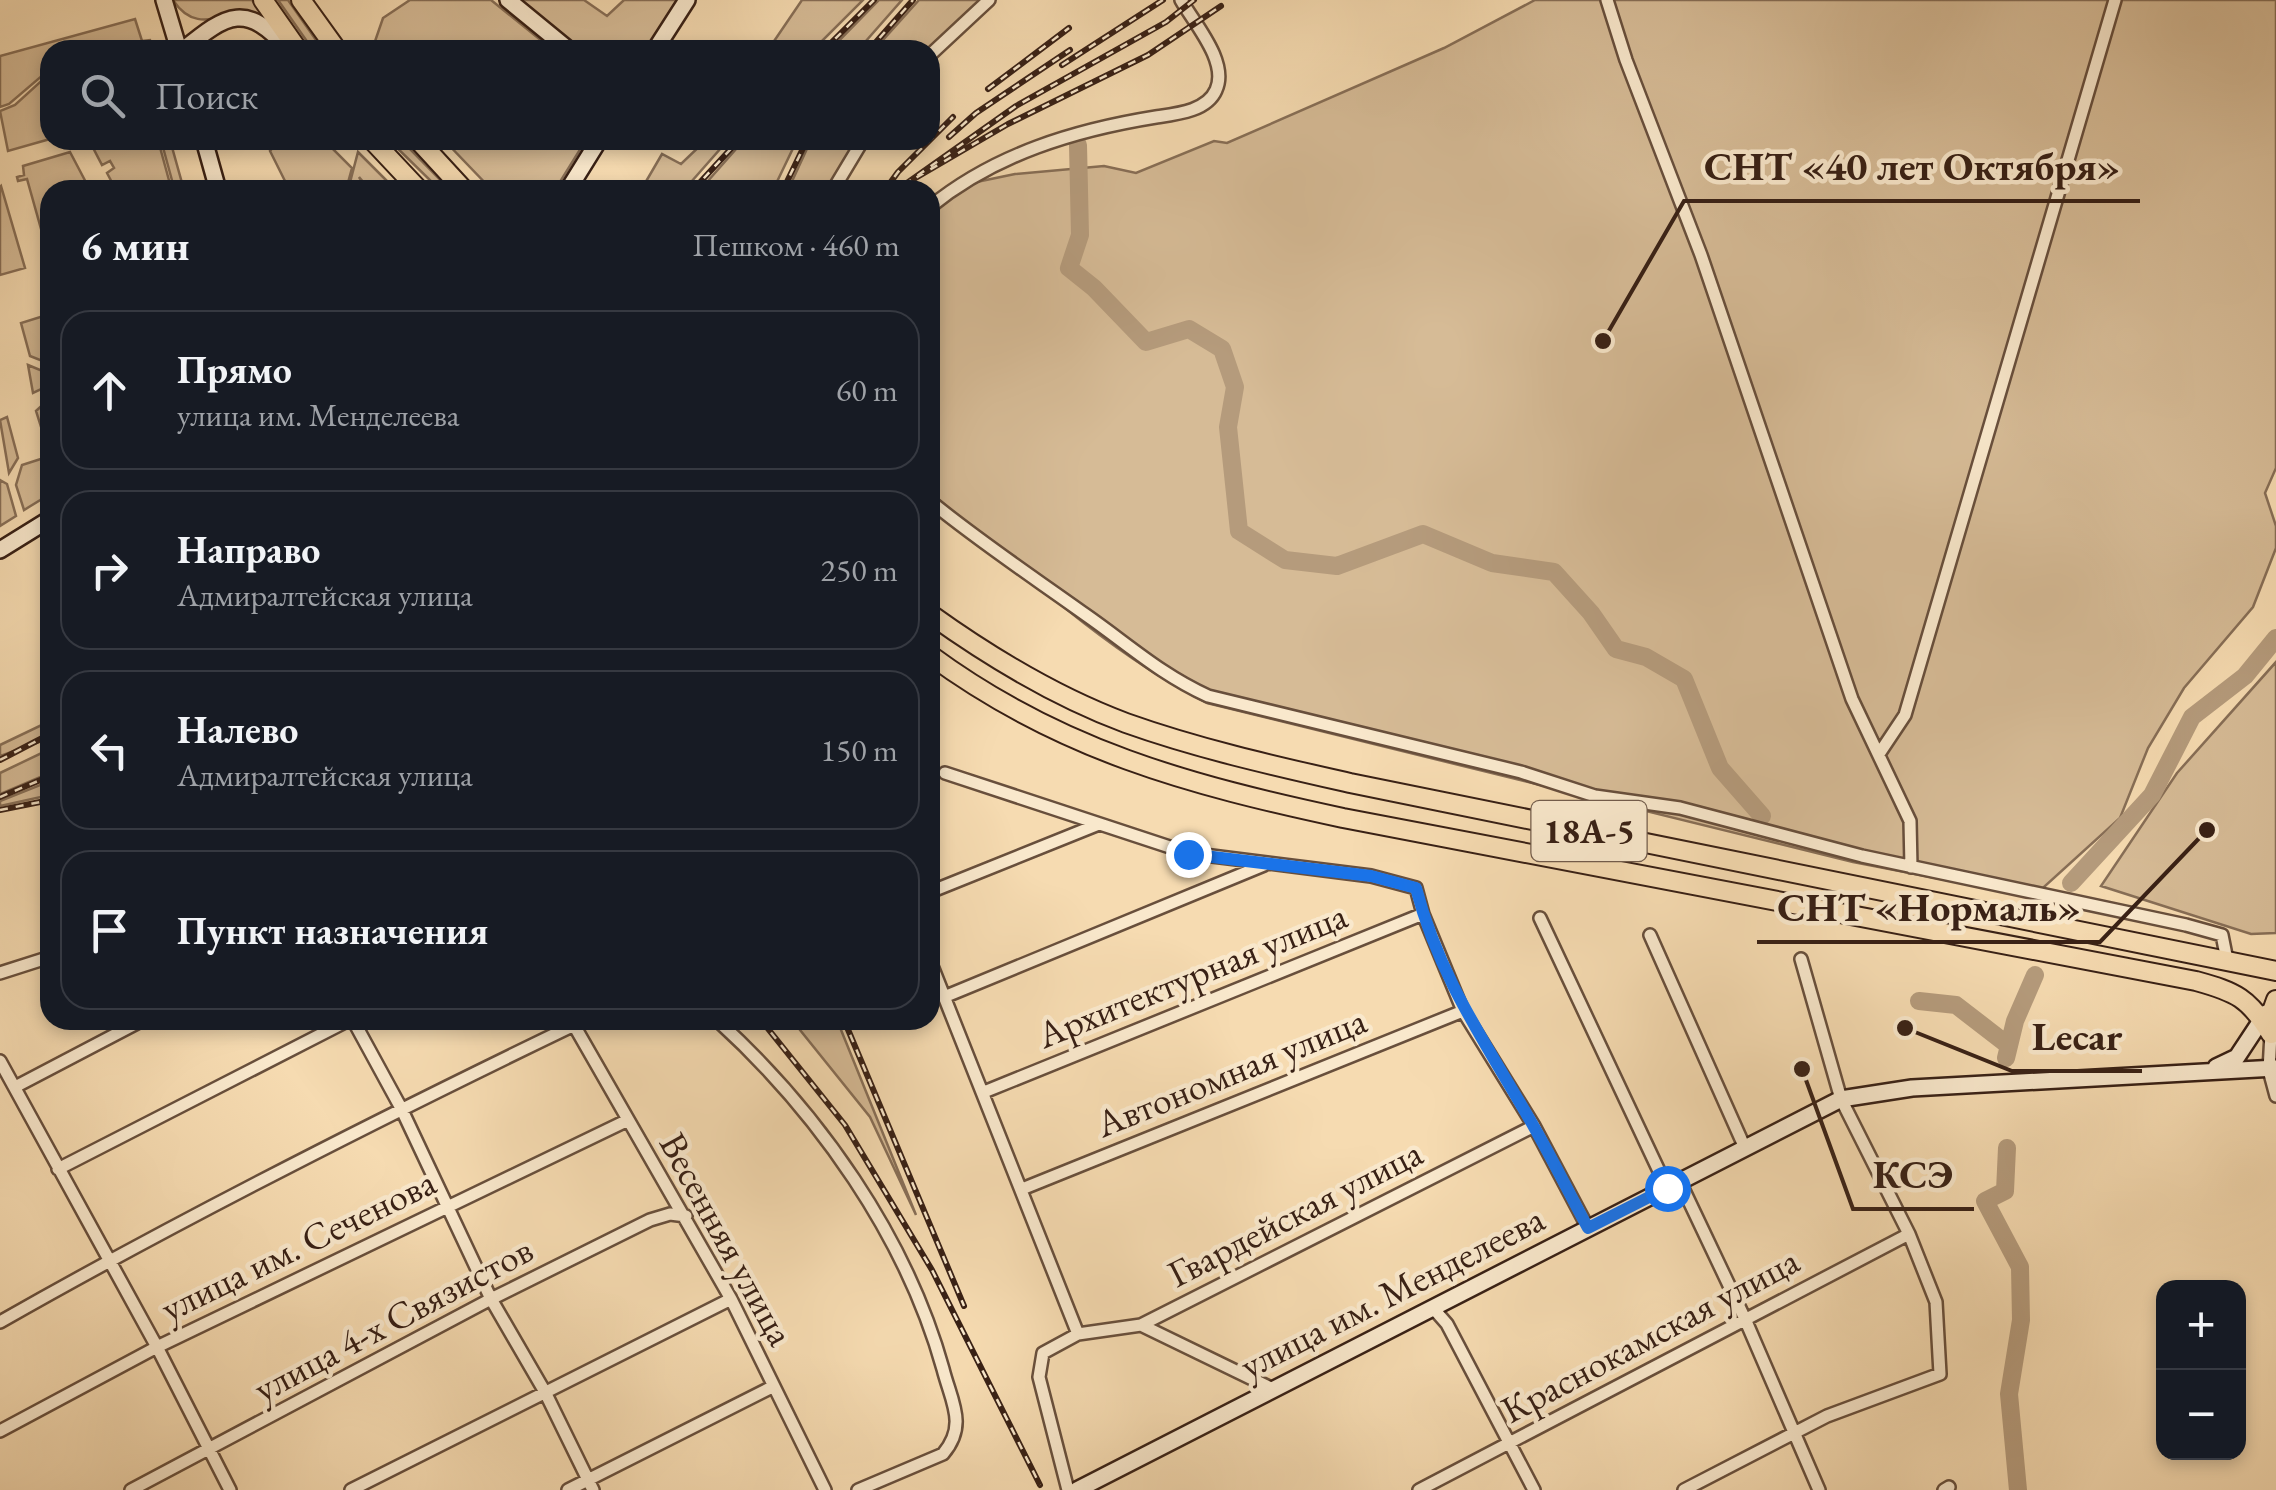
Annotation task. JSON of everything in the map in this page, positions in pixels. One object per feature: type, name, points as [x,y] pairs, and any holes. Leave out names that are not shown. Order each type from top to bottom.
[{"type":"highway","points":[[263,0],[291,40]]},
{"type":"highway","points":[[301,0],[330,40]]},
{"type":"highway","points":[[382,150],[410,180]]},
{"type":"highway","points":[[427,150],[455,180]]},
{"type":"highway","name":"18А-5","points":[[940,621],[1009,667],[1082,704],[1123,722],[1237,757],[2276,971]]},
{"type":"highway","name":"18А-5","points":[[940,662],[992,696],[1068,736],[1212,790],[2196,982],[2242,997],[2255,1008],[2269,1032]]},
{"type":"highway","points":[[2269,1032],[2275,1002]]},
{"type":"main road","points":[[164,0],[178,40]]},
{"type":"main road","points":[[508,0],[557,40]]},
{"type":"main road","points":[[662,40],[687,0]]},
{"type":"main road","points":[[195,40],[220,22],[244,16],[262,24],[279,40]]},
{"type":"main road","points":[[207,150],[215,180]]},
{"type":"main road","points":[[574,180],[593,150]]},
{"type":"main road","points":[[0,550],[40,525]]},
{"type":"main road","points":[[2203,1073],[2237,1058],[2269,1032]]},
{"type":"main road","name":"улица им. Менделеева","points":[[1076,1490],[1841,1099],[1912,1088],[2272,1069]]},
{"type":"street","points":[[940,46],[989,0]]},
{"type":"street","points":[[940,198],[962,180],[1030,149],[1117,124],[1179,114],[1208,103],[1218,86],[1218,62],[1181,0]]},
{"type":"street","points":[[1607,0],[1700,255],[1843,676],[1910,820],[1911,866]]},
{"type":"street","points":[[1879,754],[1905,714],[2115,0]]},
{"type":"street","points":[[839,180],[857,150]]},
{"type":"street","points":[[940,509],[1169,678],[1208,696],[1521,772],[1594,796],[1680,808],[1911,866],[2222,935],[2227,960]]},
{"type":"street","points":[[945,773],[1188,854],[1371,876],[1416,888],[1463,1011],[1534,1126],[1588,1228]]},
{"type":"street","points":[[940,888],[1100,824]]},
{"type":"street","points":[[944,997],[1265,864]]},
{"type":"street","name":"Архитектурная улица","points":[[984,1092],[1423,914]]},
{"type":"street","points":[[1540,918],[1673,1185],[1745,1319],[1819,1490]]},
{"type":"street","points":[[1650,935],[1745,1148]]},
{"type":"street","points":[[1684,1490],[1827,1416],[1940,1374],[1936,1302],[1909,1234],[1841,1099],[1801,959]]},
{"type":"street","points":[[0,974],[40,960]]},
{"type":"street","points":[[940,986],[1078,1334],[1043,1353],[1039,1376],[1068,1490]]},
{"type":"street","name":"Автономная улица","points":[[1022,1189],[1463,1011]]},
{"type":"street","points":[[15,1087],[124,1030]]},
{"type":"street","points":[[58,1169],[331,1030]]},
{"type":"street","points":[[357,1030],[401,1108],[491,1299],[545,1392],[590,1485]]},
{"type":"street","points":[[0,1322],[109,1259],[558,1030]]},
{"type":"street","name":"Весенняя улица","points":[[578,1030],[731,1299],[825,1490]]},
{"type":"street","points":[[728,1030],[798,1102],[858,1188],[895,1249],[929,1319],[946,1381],[956,1401],[958,1422],[952,1444],[943,1454],[858,1490]]},
{"type":"street","points":[[2269,1032],[2276,1096]]},
{"type":"street","points":[[2,1069],[157,1347],[230,1490]]},
{"type":"street","name":"улица им. Сеченова","points":[[0,1431],[157,1347],[626,1120]]},
{"type":"street","name":"Гвардейская улица","points":[[1078,1334],[1141,1325],[1534,1126]]},
{"type":"street","name":"улица 4-х Связистов","points":[[131,1490],[491,1299],[650,1220],[670,1214],[686,1216]]},
{"type":"street","name":"Краснокамская улица","points":[[1419,1490],[1909,1234]]},
{"type":"street","points":[[351,1490],[731,1299]]},
{"type":"street","points":[[1433,1308],[1447,1324],[1534,1490]]},
{"type":"street","points":[[1141,1325],[1273,1390]]},
{"type":"street","points":[[568,1490],[590,1485],[772,1387]]},
{"type":"shaded area","points":[[173,0],[252,0],[265,17],[240,14],[193,18]]},
{"type":"shaded area","points":[[278,0],[288,0],[316,40],[306,40]]},
{"type":"shaded area","points":[[410,0],[491,0],[541,40],[375,40],[383,18]]},
{"type":"shaded area","points":[[521,0],[584,0],[607,16],[624,0],[677,0],[652,40],[569,40]]},
{"type":"shaded area","points":[[802,0],[863,0],[823,40],[775,40]]},
{"type":"shaded area","points":[[879,0],[902,0],[867,40],[840,40]]},
{"type":"shaded area","points":[[919,0],[985,0],[940,41],[883,40]]},
{"type":"shaded area","points":[[1535,0],[2276,0],[2276,468],[2265,493],[2276,526],[2276,548],[2253,607],[2184,688],[2148,748],[2120,818],[2033,897],[1853,862],[1207,703],[1097,633],[940,501],[940,207],[967,184],[1015,174],[1104,166],[1136,173],[1214,141],[1227,143],[1444,48]]},
{"type":"shaded area","points":[[135,19],[142,40],[58,40]]},
{"type":"shaded area","points":[[40,45],[40,78],[0,107],[0,56]]},
{"type":"shaded area","points":[[40,82],[40,142],[8,151],[0,111],[15,105]]},
{"type":"shaded area","points":[[94,150],[161,150],[169,180],[111,180],[107,173],[114,168],[110,161],[102,165]]},
{"type":"shaded area","points":[[164,150],[173,150],[181,180],[172,180]]},
{"type":"shaded area","points":[[334,150],[352,168],[349,180],[284,180],[270,151]]},
{"type":"shaded area","points":[[399,150],[411,150],[440,180],[430,180]]},
{"type":"shaded area","points":[[454,150],[580,150],[561,180],[482,180]]},
{"type":"shaded area","points":[[696,150],[719,150],[693,180],[647,180],[662,154],[681,164]]},
{"type":"shaded area","points":[[735,150],[792,150],[778,180],[709,180]]},
{"type":"shaded area","points":[[806,150],[851,150],[832,180],[793,180]]},
{"type":"shaded area","points":[[70,152],[85,180],[40,180],[40,225],[27,179],[18,181],[17,177],[24,175],[23,166]]},
{"type":"shaded area","points":[[358,152],[386,180],[359,177],[361,180],[351,180]]},
{"type":"shaded area","points":[[0,187],[25,268],[0,275]]},
{"type":"shaded area","points":[[40,317],[40,360],[30,356],[21,323]]},
{"type":"shaded area","points":[[28,365],[40,370],[40,390],[33,393]]},
{"type":"shaded area","points":[[7,417],[18,458],[9,473],[0,420]]},
{"type":"shaded area","points":[[40,459],[40,500],[24,510],[16,485],[22,465]]},
{"type":"shaded area","points":[[0,480],[7,484],[16,516],[0,526]]},
{"type":"shaded area","points":[[2276,662],[2276,933],[2251,934],[2101,886],[2177,773]]},
{"type":"shaded area","points":[[40,726],[40,742],[0,756],[0,745]]},
{"type":"shaded area","points":[[40,754],[40,777],[0,794],[0,773]]},
{"type":"shaded area","points":[[40,785],[40,797],[0,806],[0,801]]},
{"type":"shaded area","points":[[800,1030],[841,1030],[916,1215],[870,1117]]},
{"type":"waterway","points":[[1078,145],[1080,235],[1069,268],[1146,342],[1189,329],[1222,349],[1235,387],[1228,427],[1239,531],[1285,560],[1337,566],[1423,534],[1492,563],[1554,572],[1591,613],[1616,649],[1646,657],[1684,679],[1720,768],[1762,816]]},
{"type":"waterway","points":[[2071,883],[2152,795],[2192,717],[2245,676],[2276,638]]},
{"type":"waterway","points":[[2006,1058],[2015,1021],[2035,975]]},
{"type":"waterway","points":[[1919,1001],[1956,1005],[2009,1046]]},
{"type":"waterway","points":[[2007,1148],[2005,1191],[1985,1201],[2020,1267],[2021,1320],[2009,1394],[2018,1490]]},
{"type":"railway","points":[[834,40],[874,0]]},
{"type":"railway","points":[[878,40],[913,0]]},
{"type":"railway","points":[[1062,65],[1163,0]]},
{"type":"railway","points":[[911,180],[1016,106],[1166,22],[1194,0]]},
{"type":"railway","points":[[912,180],[1008,124],[1148,55],[1221,6]]},
{"type":"railway","points":[[988,89],[1069,28]]},
{"type":"railway","points":[[949,137],[976,113],[1070,50]]},
{"type":"railway","points":[[940,130],[953,117]]},
{"type":"railway","points":[[702,180],[730,150]]},
{"type":"railway","points":[[788,180],[802,150]]},
{"type":"railway","points":[[892,180],[920,150]]},
{"type":"railway","points":[[0,760],[40,739]]},
{"type":"railway","points":[[0,797],[40,780]]},
{"type":"railway","points":[[0,810],[40,802]]},
{"type":"railway","points":[[769,1030],[845,1125],[932,1270],[1040,1485]]},
{"type":"railway","points":[[848,1030],[964,1306]]},
{"type":"place","name":"СНТ «40 лет Октября»","points":[[1603,341]]},
{"type":"place","name":"СНТ «Нормаль»","points":[[2207,830]]},
{"type":"place","name":"Lecar","points":[[1905,1028]]},
{"type":"place","name":"КСЭ","points":[[1802,1069]]},
{"type":"route","points":[[1188,854],[1371,876],[1416,888],[1463,1011],[1534,1126],[1588,1228],[1667,1188]]}]
